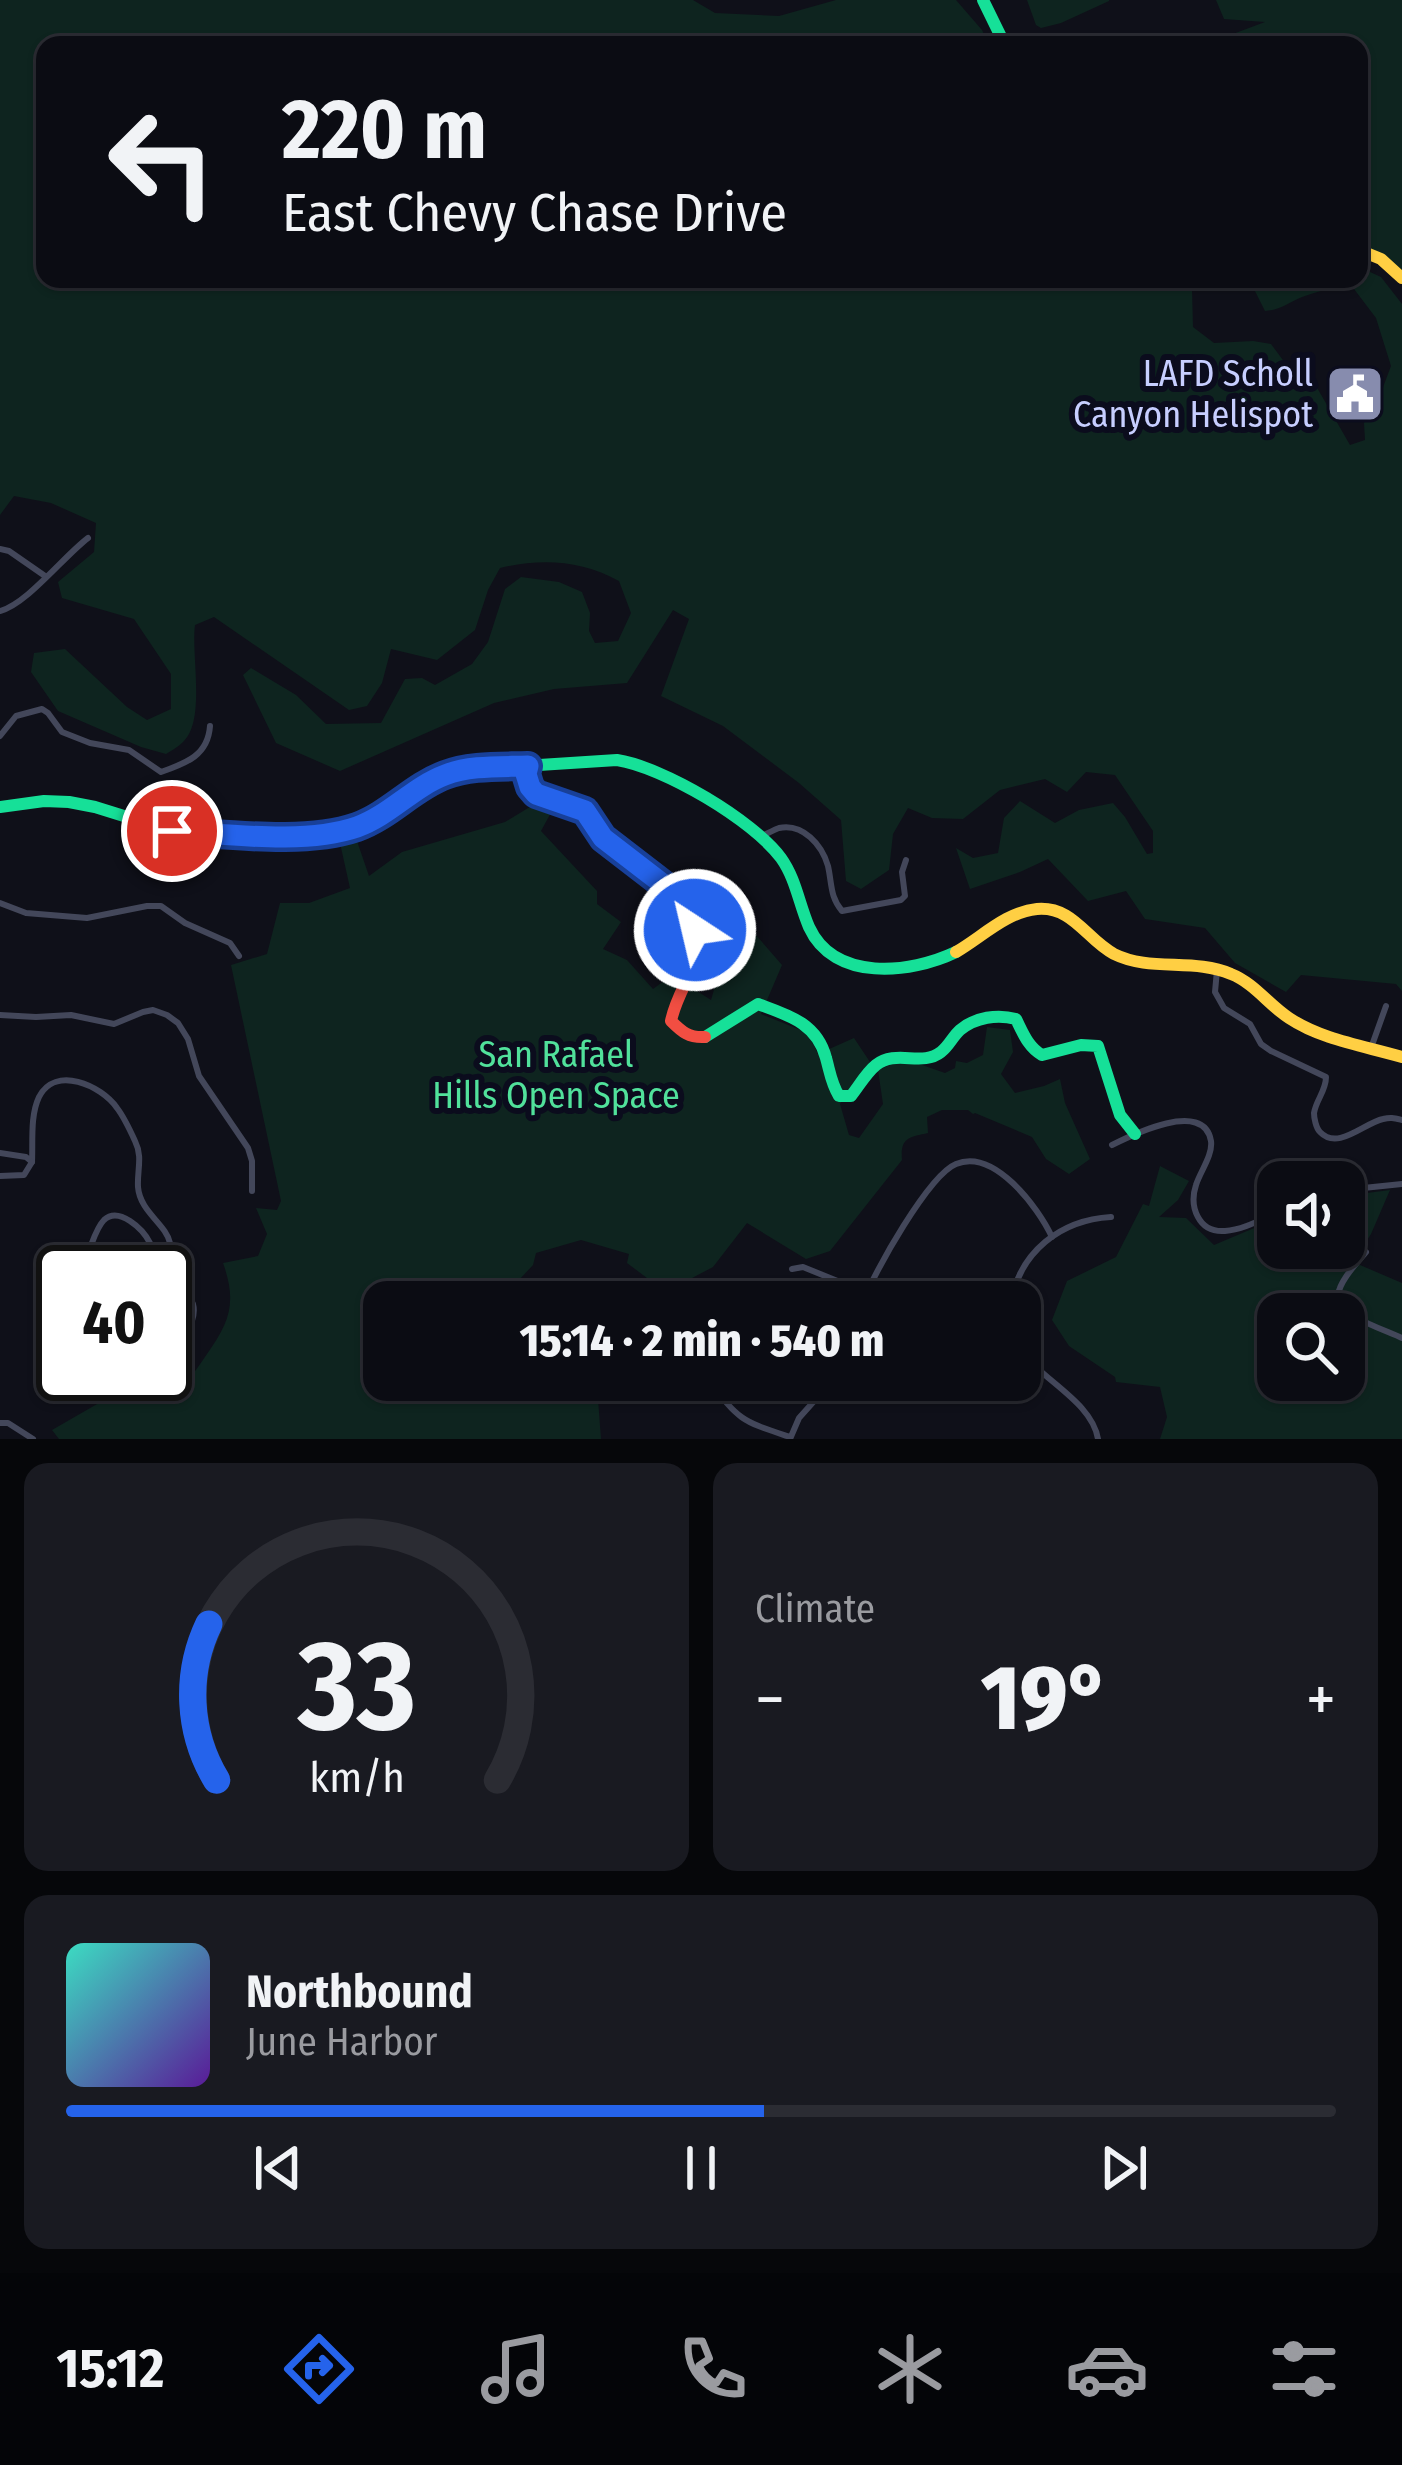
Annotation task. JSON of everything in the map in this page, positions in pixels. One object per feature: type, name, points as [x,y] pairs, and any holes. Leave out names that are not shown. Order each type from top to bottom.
[{"type":"main road","points":[[982,0],[1000,36]]},
{"type":"main road","points":[[1368,254],[1402,278]]},
{"type":"main road","points":[[0,807],[69,802],[172,831],[310,835],[375,820],[446,774],[617,760],[637,763],[761,836],[787,867],[811,934],[838,960],[877,969],[937,960],[1013,915],[1051,909],[1077,921],[1118,956],[1196,965],[1236,976],[1293,1022],[1402,1058]]},
{"type":"main road","points":[[528,766],[526,774],[536,794],[585,811],[603,838],[664,885],[674,916],[700,936],[692,974],[672,1009],[671,1021],[679,1031],[692,1037],[720,1032],[758,1004],[803,1021],[818,1034],[831,1087],[839,1096],[851,1096],[875,1064],[904,1055],[934,1056],[959,1030],[1008,1015],[1016,1019],[1034,1053],[1043,1056],[1086,1044],[1098,1046],[1106,1059],[1120,1120],[1135,1134]]},
{"type":"street","points":[[0,611],[9,609],[88,538]]},
{"type":"street","points":[[0,549],[45,576]]},
{"type":"street","points":[[0,736],[16,716],[42,710],[62,732],[129,750],[161,772],[203,751],[210,725]]},
{"type":"street","points":[[761,836],[781,827],[802,830],[810,837],[827,864],[832,897],[842,911],[901,901],[906,860]]},
{"type":"street","points":[[0,903],[26,913],[87,918],[161,906],[230,944],[239,956]]},
{"type":"street","points":[[1216,970],[1215,992],[1224,1008],[1250,1024],[1271,1051],[1325,1077],[1327,1083],[1314,1112],[1321,1133],[1342,1138],[1383,1119],[1402,1120]]},
{"type":"street","points":[[1372,1048],[1386,1006]]},
{"type":"street","points":[[0,1015],[71,1015],[114,1024],[152,1010],[167,1015],[188,1039],[199,1076],[248,1148],[252,1191]]},
{"type":"street","points":[[0,1176],[24,1175],[32,1162],[34,1112],[41,1093],[60,1079],[72,1080],[116,1106],[138,1146],[138,1188],[144,1206],[170,1245]]},
{"type":"street","points":[[1112,1145],[1166,1122],[1189,1121],[1205,1128],[1212,1147],[1194,1190],[1192,1206],[1198,1219],[1212,1229],[1226,1231],[1257,1220]]},
{"type":"street","points":[[0,1153],[32,1162]]},
{"type":"street","points":[[873,1281],[885,1254],[922,1202],[951,1166],[959,1163],[987,1163],[1028,1198],[1052,1237]]},
{"type":"street","points":[[1365,1188],[1402,1184]]},
{"type":"street","points":[[93,1245],[101,1224],[118,1215],[150,1245]]},
{"type":"street","points":[[1017,1281],[1022,1266],[1052,1237],[1093,1218],[1111,1217]]},
{"type":"street","points":[[1366,1252],[1340,1288],[1337,1301],[1346,1312],[1402,1338]]},
{"type":"street","points":[[792,1269],[803,1267],[837,1281]]},
{"type":"street","points":[[1041,1373],[1087,1413],[1098,1439]]},
{"type":"street","points":[[724,1401],[746,1422],[790,1438],[815,1401]]},
{"type":"street","points":[[0,1423],[22,1429],[33,1439]]},
{"type":"green space","points":[[0,0],[693,0],[715,13],[779,16],[836,0],[956,0],[985,36],[36,36],[36,288],[1191,288],[1193,327],[1214,343],[1271,344],[1291,371],[1312,379],[1350,445],[1365,440],[1364,423],[1391,366],[1376,318],[1353,288],[1368,288],[1368,271],[1381,277],[1402,304],[1402,991],[1396,984],[1301,975],[1286,992],[1235,963],[1205,928],[1145,919],[1126,891],[1088,901],[1048,859],[970,889],[956,848],[973,858],[998,853],[1004,818],[1020,801],[1055,823],[1079,810],[1113,803],[1147,854],[1153,853],[1153,831],[1115,775],[1086,772],[1067,792],[1045,779],[1000,790],[963,819],[932,818],[908,808],[893,834],[889,870],[861,889],[846,881],[841,820],[723,726],[661,696],[689,619],[673,610],[627,683],[554,689],[494,703],[340,771],[276,743],[243,675],[251,668],[296,695],[326,724],[381,723],[405,679],[422,678],[435,685],[472,664],[488,642],[505,589],[521,577],[559,582],[582,592],[595,643],[618,641],[631,613],[619,581],[575,565],[546,562],[500,568],[475,630],[437,660],[391,649],[382,683],[367,706],[349,710],[214,617],[195,625],[196,704],[190,732],[166,754],[141,747],[58,711],[31,672],[34,653],[65,649],[147,720],[171,709],[171,674],[134,619],[62,598],[58,582],[94,552],[96,523],[51,503],[14,496],[0,515]]},
{"type":"green space","points":[[1027,0],[1109,0],[1109,1],[1041,28]]},
{"type":"green space","points":[[1216,0],[1402,0],[1402,270],[1368,251],[1368,36],[1228,36],[1265,22],[1224,19]]},
{"type":"green space","points":[[1254,288],[1337,288],[1314,293],[1265,311]]},
{"type":"green space","name":"San Rafael Hills Open Space","points":[[538,802],[553,809],[541,831],[597,891],[597,904],[621,922],[603,949],[627,960],[653,989],[672,975],[711,1000],[725,952],[749,927],[782,965],[761,1014],[808,1033],[818,1054],[854,1038],[870,1062],[840,1104],[849,1135],[859,1138],[883,1104],[878,1070],[905,1059],[945,1073],[955,1068],[956,1061],[967,1063],[983,1055],[987,1027],[1010,1030],[1013,1052],[1001,1074],[1015,1093],[1060,1079],[1065,1103],[1090,1159],[1069,1174],[1046,1159],[1032,1137],[968,1110],[942,1110],[927,1117],[928,1133],[904,1143],[902,1160],[830,1251],[806,1259],[747,1223],[713,1267],[686,1281],[651,1281],[627,1263],[629,1254],[581,1240],[536,1253],[520,1281],[363,1281],[363,1401],[598,1401],[601,1439],[59,1439],[52,1430],[102,1401],[192,1401],[192,1374],[221,1332],[229,1311],[230,1289],[223,1263],[258,1256],[267,1234],[256,1208],[277,1210],[281,1201],[231,965],[267,954],[280,903],[309,903],[350,888],[340,843],[357,841],[369,876],[402,852],[505,822]]},
{"type":"green space","points":[[1160,1166],[1189,1181],[1178,1200],[1159,1217],[1186,1218],[1214,1245],[1257,1227],[1257,1269],[1365,1267],[1402,1283],[1402,1439],[1160,1439],[1167,1417],[1160,1387],[1116,1382],[1069,1346],[1052,1320],[1067,1281],[1116,1257],[1143,1204],[1149,1206]]},
{"type":"green space","points":[[1390,1190],[1365,1243],[1365,1193]]},
{"type":"traffic: fast","points":[[983,0],[1001,36]]},
{"type":"traffic: fast","points":[[0,807],[69,802],[172,831],[310,835],[375,820],[447,774],[617,760],[682,784],[768,843],[790,874],[809,927],[836,957],[854,965],[896,968],[956,952]]},
{"type":"traffic: fast","points":[[705,1037],[758,1004],[780,1012],[816,1036],[839,1096],[851,1096],[884,1060],[934,1056],[973,1022],[1016,1019],[1029,1044],[1042,1055],[1081,1045],[1098,1046],[1120,1115],[1135,1134]]},
{"type":"traffic: slow","points":[[1368,254],[1402,278]]},
{"type":"traffic: slow","points":[[956,952],[1015,915],[1049,909],[1070,918],[1114,954],[1231,974],[1302,1026],[1402,1057]]},
{"type":"traffic: jam","points":[[528,766],[529,787],[536,794],[585,811],[603,838],[664,885],[672,911],[701,936],[671,1021],[686,1033],[705,1037]]},
{"type":"place","name":"LAFD Scholl Canyon Helispot","points":[[1355,394]]},
{"type":"route","points":[[172,831],[310,835],[352,829],[375,820],[446,774],[528,766],[526,774],[536,794],[585,811],[603,838],[664,885],[674,916],[695,930]]}]
